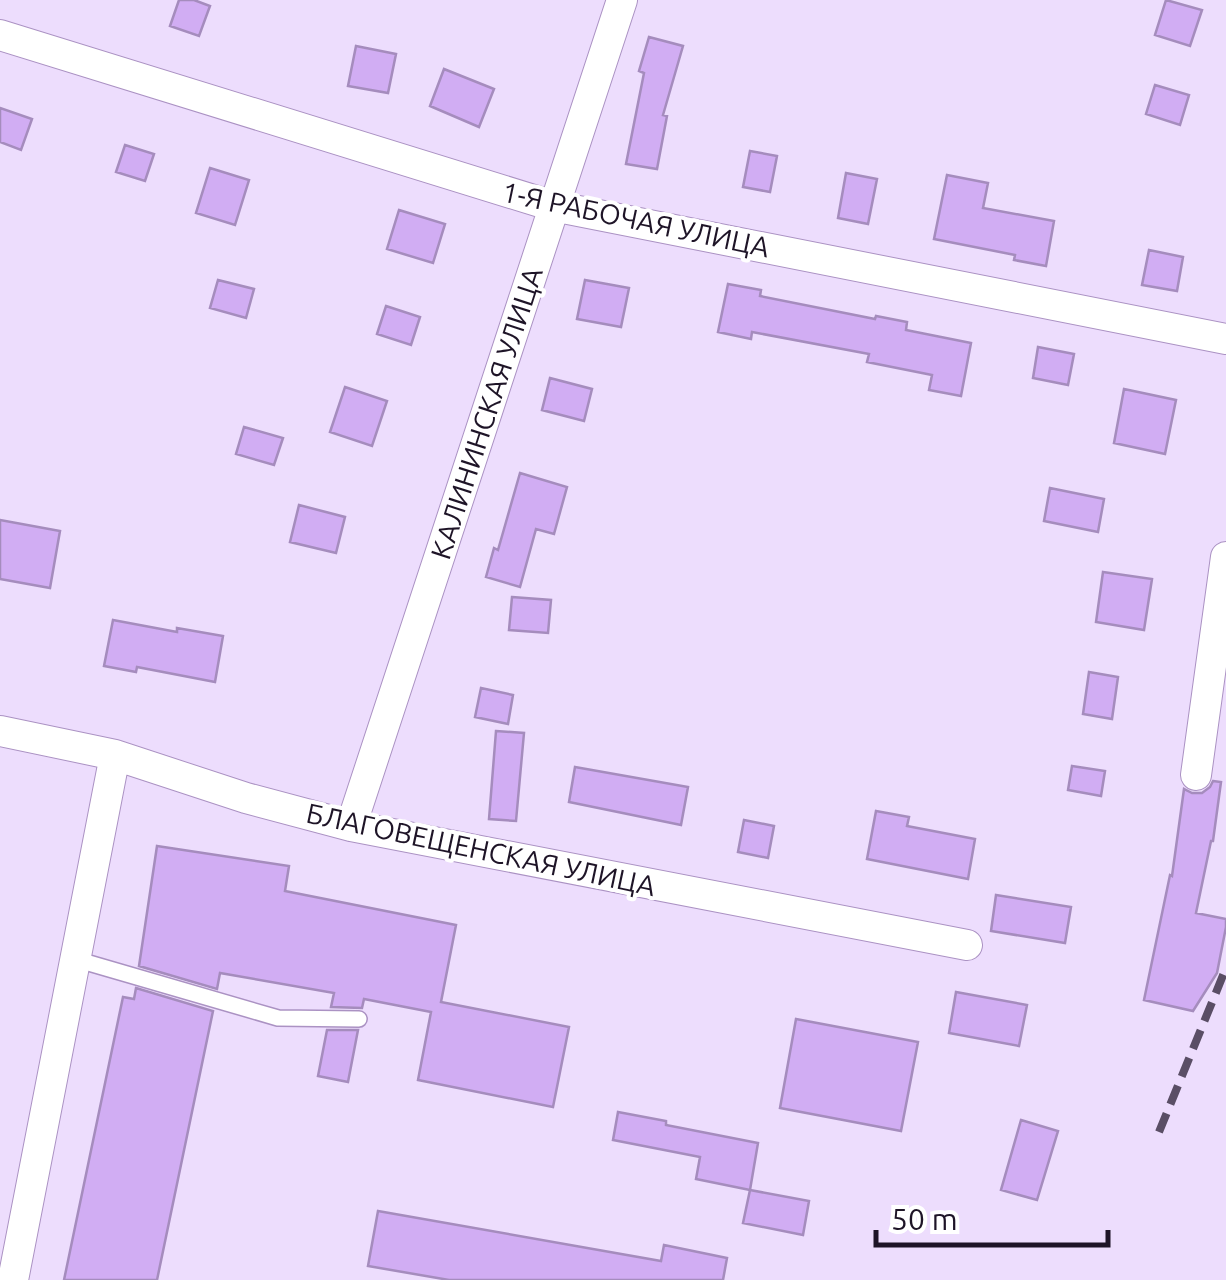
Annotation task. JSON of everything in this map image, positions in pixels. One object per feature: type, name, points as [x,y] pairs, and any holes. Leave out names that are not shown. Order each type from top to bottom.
[{"type":"street","name":"КАЛИНИНСКАЯ УЛИЦА","points":[[352,826],[622,0]]},
{"type":"street","name":"1-Я РАБОЧАЯ УЛИЦА","points":[[0,35],[553,206],[1226,339]]},
{"type":"street","points":[[1196,775],[1226,557]]},
{"type":"street","name":"БЛАГОВЕЩЕНСКАЯ УЛИЦА","points":[[0,731],[115,755],[246,798],[352,826],[967,944]]},
{"type":"street","points":[[13,1280],[115,755]]},
{"type":"lane","points":[[75,960],[278,1018],[359,1019]]},
{"type":"building","points":[[179,0],[210,6],[199,36],[170,26]]},
{"type":"building","points":[[1166,0],[1202,10],[1190,46],[1155,35]]},
{"type":"building","points":[[649,37],[683,46],[663,115],[667,116],[657,169],[626,164],[644,73],[639,71]]},
{"type":"building","points":[[356,46],[396,54],[388,93],[348,86]]},
{"type":"building","points":[[444,69],[494,89],[479,127],[430,106]]},
{"type":"building","points":[[1155,85],[1189,95],[1180,125],[1146,114]]},
{"type":"building","points":[[0,108],[32,119],[21,150],[0,142]]},
{"type":"building","points":[[125,145],[154,154],[145,181],[116,172]]},
{"type":"building","points":[[750,151],[777,156],[770,192],[743,187]]},
{"type":"building","points":[[210,168],[249,180],[235,225],[196,213]]},
{"type":"building","points":[[846,173],[877,179],[868,224],[838,218]]},
{"type":"building","points":[[947,175],[988,183],[983,208],[1054,221],[1046,266],[1014,260],[1015,255],[934,239]]},
{"type":"building","points":[[399,210],[445,224],[433,263],[387,249]]},
{"type":"building","points":[[1149,250],[1183,257],[1177,291],[1142,285]]},
{"type":"building","points":[[218,280],[254,289],[246,318],[210,308]]},
{"type":"building","points":[[585,280],[629,288],[621,327],[577,319]]},
{"type":"building","points":[[728,284],[761,290],[760,296],[907,322],[906,330],[971,343],[961,396],[929,390],[932,375],[867,362],[869,354],[752,332],[751,339],[718,332]]},
{"type":"building","points":[[386,306],[420,317],[411,345],[377,334]]},
{"type":"building","points":[[1038,347],[1074,354],[1068,385],[1033,378]]},
{"type":"building","points":[[550,378],[592,389],[584,421],[542,410]]},
{"type":"building","points":[[345,387],[387,401],[372,446],[330,432]]},
{"type":"building","points":[[1124,389],[1176,400],[1165,454],[1114,443]]},
{"type":"building","points":[[244,427],[283,438],[274,465],[236,454]]},
{"type":"building","points":[[520,473],[567,487],[554,534],[536,529],[520,587],[486,577],[494,548],[498,550]]},
{"type":"building","points":[[1050,488],[1104,499],[1098,532],[1044,521]]},
{"type":"building","points":[[299,505],[345,517],[336,553],[290,542]]},
{"type":"building","points":[[0,520],[60,531],[50,588],[0,579]]},
{"type":"building","points":[[1103,572],[1152,579],[1144,630],[1096,622]]},
{"type":"building","points":[[512,597],[551,600],[548,633],[509,630]]},
{"type":"building","points":[[113,620],[223,636],[215,682],[137,667],[136,672],[104,666]]},
{"type":"building","points":[[1089,672],[1118,677],[1112,719],[1083,714]]},
{"type":"building","points":[[481,688],[513,695],[508,724],[475,717]]},
{"type":"building","points":[[496,731],[524,733],[516,821],[489,819]]},
{"type":"building","points":[[1072,766],[1105,771],[1101,796],[1068,790]]},
{"type":"building","points":[[575,767],[688,787],[681,825],[569,802]]},
{"type":"building","points":[[1213,781],[1221,782],[1213,841],[1196,913],[1226,919],[1226,927],[1217,973],[1193,1011],[1144,1000],[1172,876],[1184,789],[1202,793]]},
{"type":"building","points":[[876,811],[909,817],[907,826],[975,839],[968,879],[867,859]]},
{"type":"building","points":[[744,820],[774,826],[768,858],[738,852]]},
{"type":"building","points":[[157,846],[289,866],[285,891],[456,925],[441,1002],[569,1027],[553,1107],[418,1080],[431,1012],[364,999],[362,1008],[331,1007],[334,993],[220,973],[217,989],[139,966]]},
{"type":"building","points":[[996,895],[1071,907],[1065,943],[991,931]]},
{"type":"building","points":[[136,988],[213,1011],[157,1280],[64,1280],[123,997],[134,999]]},
{"type":"building","points":[[956,992],[1027,1005],[1019,1046],[949,1033]]},
{"type":"building","points":[[796,1019],[918,1042],[901,1131],[780,1108]]},
{"type":"building","points":[[327,1030],[358,1030],[348,1082],[318,1076]]},
{"type":"building","points":[[618,1112],[758,1143],[750,1190],[696,1179],[700,1157],[613,1140]]},
{"type":"building","points":[[1021,1120],[1058,1131],[1037,1200],[1001,1190]]},
{"type":"building","points":[[750,1190],[809,1201],[803,1235],[743,1223]]},
{"type":"building","points":[[378,1211],[661,1261],[664,1245],[727,1258],[723,1280],[449,1280],[368,1266]]},
{"type":"railway","points":[[1159,1132],[1226,968]]}]
